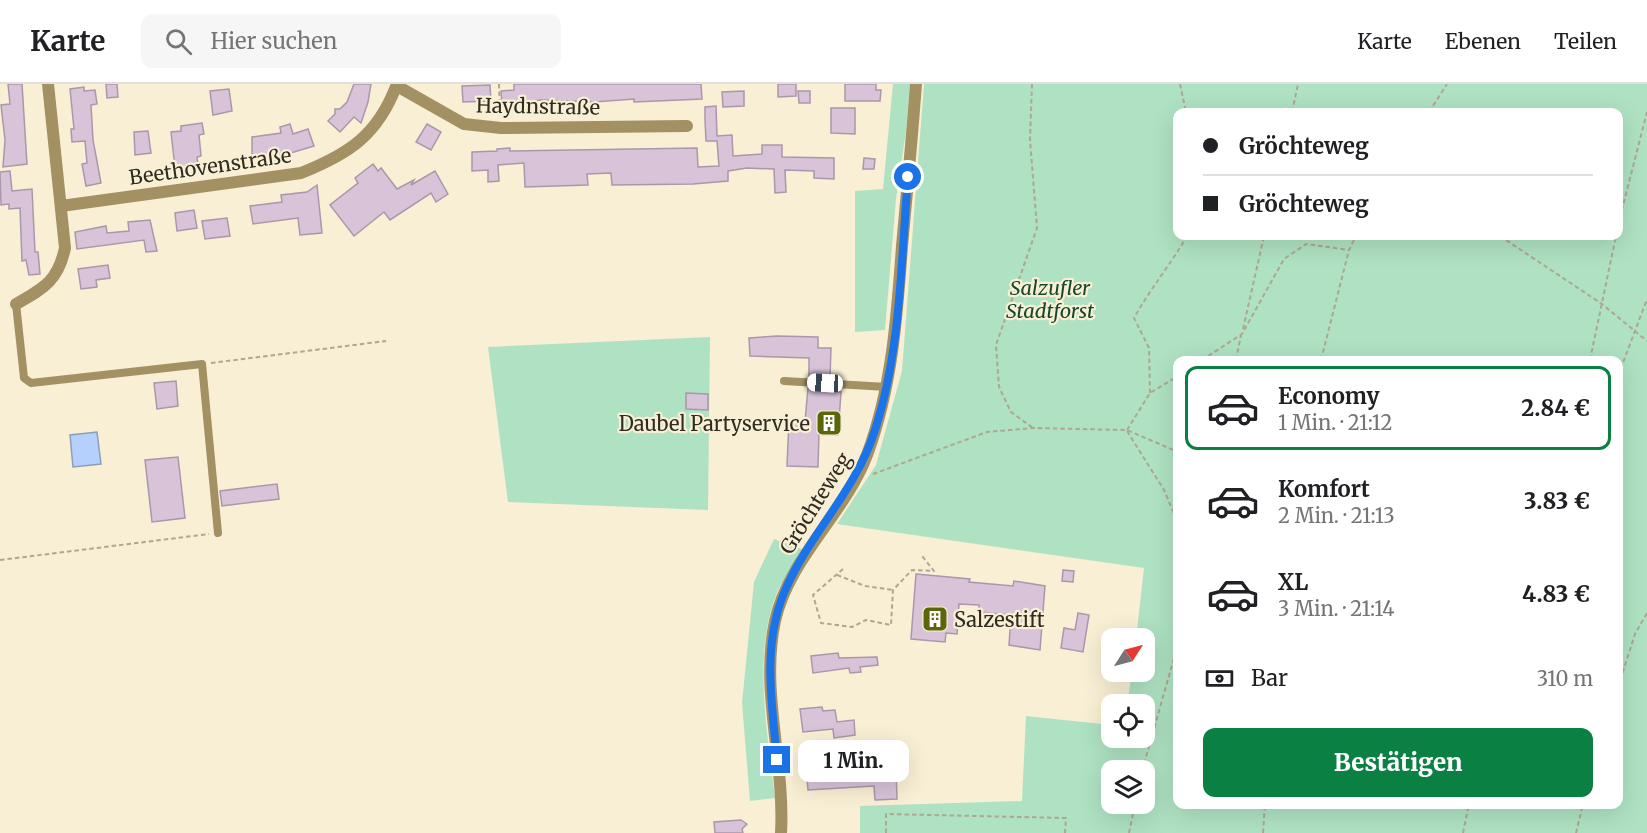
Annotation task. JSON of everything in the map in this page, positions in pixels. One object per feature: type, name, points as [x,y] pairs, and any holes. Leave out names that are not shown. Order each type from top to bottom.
[{"type":"street","points":[[16,304],[44,288],[61,268],[65,248],[48,84]]},
{"type":"street","name":"Gröchteweg","points":[[781,833],[781,796],[770,680],[775,619],[791,578],[858,473],[876,429],[886,387],[898,305],[916,84]]},
{"type":"street","name":"Beethovenstraße","points":[[61,206],[301,173],[335,160],[356,146],[374,128],[397,85]]},
{"type":"street","name":"Haydnstraße","points":[[397,85],[464,124],[501,128],[687,126]]},
{"type":"lane","points":[[16,304],[24,378],[31,382],[202,364],[218,533]]},
{"type":"lane","points":[[784,381],[886,387]]},
{"type":"path","points":[[499,84],[501,128]]},
{"type":"path","points":[[1032,84],[1030,140],[1037,228],[996,345],[999,387],[1011,412],[1033,428]]},
{"type":"path","points":[[1180,84],[1185,108]]},
{"type":"path","points":[[1293,108],[1298,84]]},
{"type":"path","points":[[1432,108],[1447,84]]},
{"type":"path","points":[[1623,206],[1647,112]]},
{"type":"path","points":[[1150,393],[1149,348],[1134,318],[1152,285],[1173,261],[1185,240]]},
{"type":"path","points":[[1237,356],[1263,240]]},
{"type":"path","points":[[1322,356],[1349,250],[1354,240]]},
{"type":"path","points":[[1506,240],[1602,304],[1647,341]]},
{"type":"path","points":[[1591,356],[1615,240]]},
{"type":"path","points":[[1208,356],[1242,334],[1284,260],[1306,244],[1349,250]]},
{"type":"path","points":[[1623,362],[1647,299]]},
{"type":"path","points":[[202,364],[386,341]]},
{"type":"path","points":[[1126,430],[1150,393],[1173,379]]},
{"type":"path","points":[[858,473],[876,475],[987,432],[1033,428],[1126,430],[1173,450]]},
{"type":"path","points":[[1126,430],[1164,490],[1173,511]]},
{"type":"path","points":[[0,560],[218,533]]},
{"type":"path","points":[[843,569],[813,595],[821,623],[852,627],[866,620],[891,625],[893,590],[912,570],[934,571],[922,556]]},
{"type":"path","points":[[837,574],[865,586],[893,590]]},
{"type":"path","points":[[1623,671],[1635,634],[1647,613]]},
{"type":"path","points":[[1145,760],[1173,662]]},
{"type":"path","points":[[1263,833],[1265,809]]},
{"type":"path","points":[[1463,833],[1468,809]]},
{"type":"path","points":[[1576,833],[1582,809]]},
{"type":"path","points":[[886,833],[886,814],[1066,818],[1065,833]]},
{"type":"path","points":[[1129,833],[1133,814]]},
{"type":"green space","points":[[893,84],[910,84],[896,199],[885,330],[855,332],[855,191],[883,189]]},
{"type":"green space","name":"Salzufler Stadtforst","points":[[924,84],[1647,84],[1647,833],[860,833],[860,806],[1022,801],[1026,716],[1101,724],[1101,748],[1155,748],[1155,694],[1129,694],[1130,682],[1155,682],[1155,628],[1137,628],[1144,568],[837,524],[876,465],[902,371]]},
{"type":"green space","points":[[710,337],[708,510],[508,502],[488,347]]},
{"type":"green space","points":[[774,539],[804,550],[777,593],[769,616],[765,641],[764,694],[775,798],[750,801],[742,703],[754,582]]},
{"type":"water","points":[[97,432],[101,464],[73,467],[70,435]]},
{"type":"building","points":[[8,84],[22,84],[27,164],[3,167],[5,140],[1,105],[10,104]]},
{"type":"building","points":[[106,84],[117,84],[118,97],[107,98]]},
{"type":"building","points":[[354,84],[371,84],[368,102],[361,123],[354,117],[340,132],[328,121],[335,114],[335,109],[340,109],[347,102]]},
{"type":"building","points":[[514,84],[701,84],[702,99],[634,102],[634,99],[594,102],[541,100],[502,104],[501,91],[514,90]]},
{"type":"building","points":[[778,84],[796,84],[796,96],[778,97]]},
{"type":"building","points":[[845,84],[876,84],[876,90],[881,90],[880,101],[845,101]]},
{"type":"building","points":[[490,85],[491,101],[463,102],[462,86]]},
{"type":"building","points":[[84,87],[84,91],[95,90],[97,104],[91,105],[93,140],[101,183],[86,186],[82,164],[87,163],[85,141],[72,142],[71,129],[74,129],[70,89]]},
{"type":"building","points":[[229,89],[232,111],[213,115],[210,91]]},
{"type":"building","points":[[744,91],[744,106],[723,107],[722,92]]},
{"type":"building","points":[[798,91],[810,91],[810,103],[799,103]]},
{"type":"building","points":[[716,106],[717,136],[732,135],[733,156],[762,154],[762,145],[782,145],[782,157],[834,158],[834,179],[814,178],[814,171],[785,170],[786,192],[775,193],[774,169],[747,168],[728,171],[728,181],[693,184],[612,185],[611,173],[587,174],[588,185],[525,187],[524,163],[498,165],[499,181],[488,182],[488,170],[472,171],[472,152],[510,148],[510,151],[697,148],[698,167],[719,166],[717,141],[706,141],[705,107]]},
{"type":"building","points":[[831,108],[855,108],[855,134],[831,133]]},
{"type":"building","points":[[202,123],[204,134],[199,135],[201,156],[197,157],[198,165],[175,168],[171,132],[181,131],[181,126]]},
{"type":"building","points":[[290,124],[293,134],[308,129],[314,146],[284,155],[284,159],[274,161],[273,156],[252,158],[252,137],[281,133],[280,127]]},
{"type":"building","points":[[427,124],[441,132],[431,150],[416,142]]},
{"type":"building","points":[[148,131],[151,153],[135,155],[134,132]]},
{"type":"building","points":[[864,158],[875,159],[874,169],[863,169]]},
{"type":"building","points":[[373,164],[378,171],[381,168],[397,189],[414,180],[411,185],[435,171],[448,194],[436,202],[431,193],[390,220],[384,212],[354,236],[330,205],[358,183],[355,178]]},
{"type":"building","points":[[10,171],[12,191],[32,189],[35,252],[38,252],[40,274],[29,275],[26,260],[22,261],[20,208],[9,209],[9,204],[1,205],[0,172]]},
{"type":"building","points":[[317,185],[322,233],[300,235],[298,218],[253,224],[250,206],[282,202],[281,195],[307,192]]},
{"type":"building","points":[[194,210],[197,228],[177,231],[175,213]]},
{"type":"building","points":[[227,218],[230,236],[205,239],[202,221]]},
{"type":"building","points":[[150,220],[157,251],[146,252],[144,240],[77,249],[75,232],[106,226],[107,233],[129,231],[128,222]]},
{"type":"building","points":[[108,265],[110,278],[96,280],[97,287],[81,289],[78,269]]},
{"type":"building","points":[[818,337],[818,348],[831,348],[830,378],[809,376],[809,358],[750,356],[749,338]]},
{"type":"building","points":[[176,381],[178,406],[157,409],[154,383]]},
{"type":"building","points":[[808,388],[841,392],[838,435],[819,433],[818,467],[787,466],[789,420],[805,421]]},
{"type":"building","points":[[686,393],[708,394],[708,410],[686,409]]},
{"type":"building","points":[[178,457],[185,518],[152,522],[145,460]]},
{"type":"building","points":[[277,484],[279,499],[222,506],[220,491]]},
{"type":"building","points":[[1063,570],[1074,571],[1073,582],[1062,581]]},
{"type":"building","points":[[916,574],[970,579],[969,582],[1013,586],[1014,581],[1045,586],[1040,650],[1009,645],[1011,615],[979,612],[979,605],[959,604],[957,634],[946,633],[945,642],[911,639]]},
{"type":"building","points":[[1078,613],[1089,615],[1083,652],[1061,648],[1064,628],[1075,630]]},
{"type":"building","points":[[838,653],[839,658],[877,657],[878,665],[860,667],[861,672],[850,673],[849,668],[813,673],[811,656]]},
{"type":"building","points":[[822,707],[823,711],[835,710],[837,722],[854,720],[855,735],[834,738],[833,729],[803,732],[800,709]]},
{"type":"building","points":[[873,749],[887,750],[888,770],[896,769],[897,799],[875,800],[874,786],[808,790],[806,766],[835,762],[836,771],[874,770]]},
{"type":"building","points":[[741,820],[747,824],[742,829],[743,833],[715,833],[714,822]]},
{"type":"place","name":"Daubel Partyservice","points":[[829,423]]},
{"type":"place","name":"Salzestift","points":[[935,619]]},
{"type":"route","points":[[777,760],[770,680],[775,619],[791,578],[849,489],[866,458],[876,429],[890,370],[898,305],[908,177]]}]
